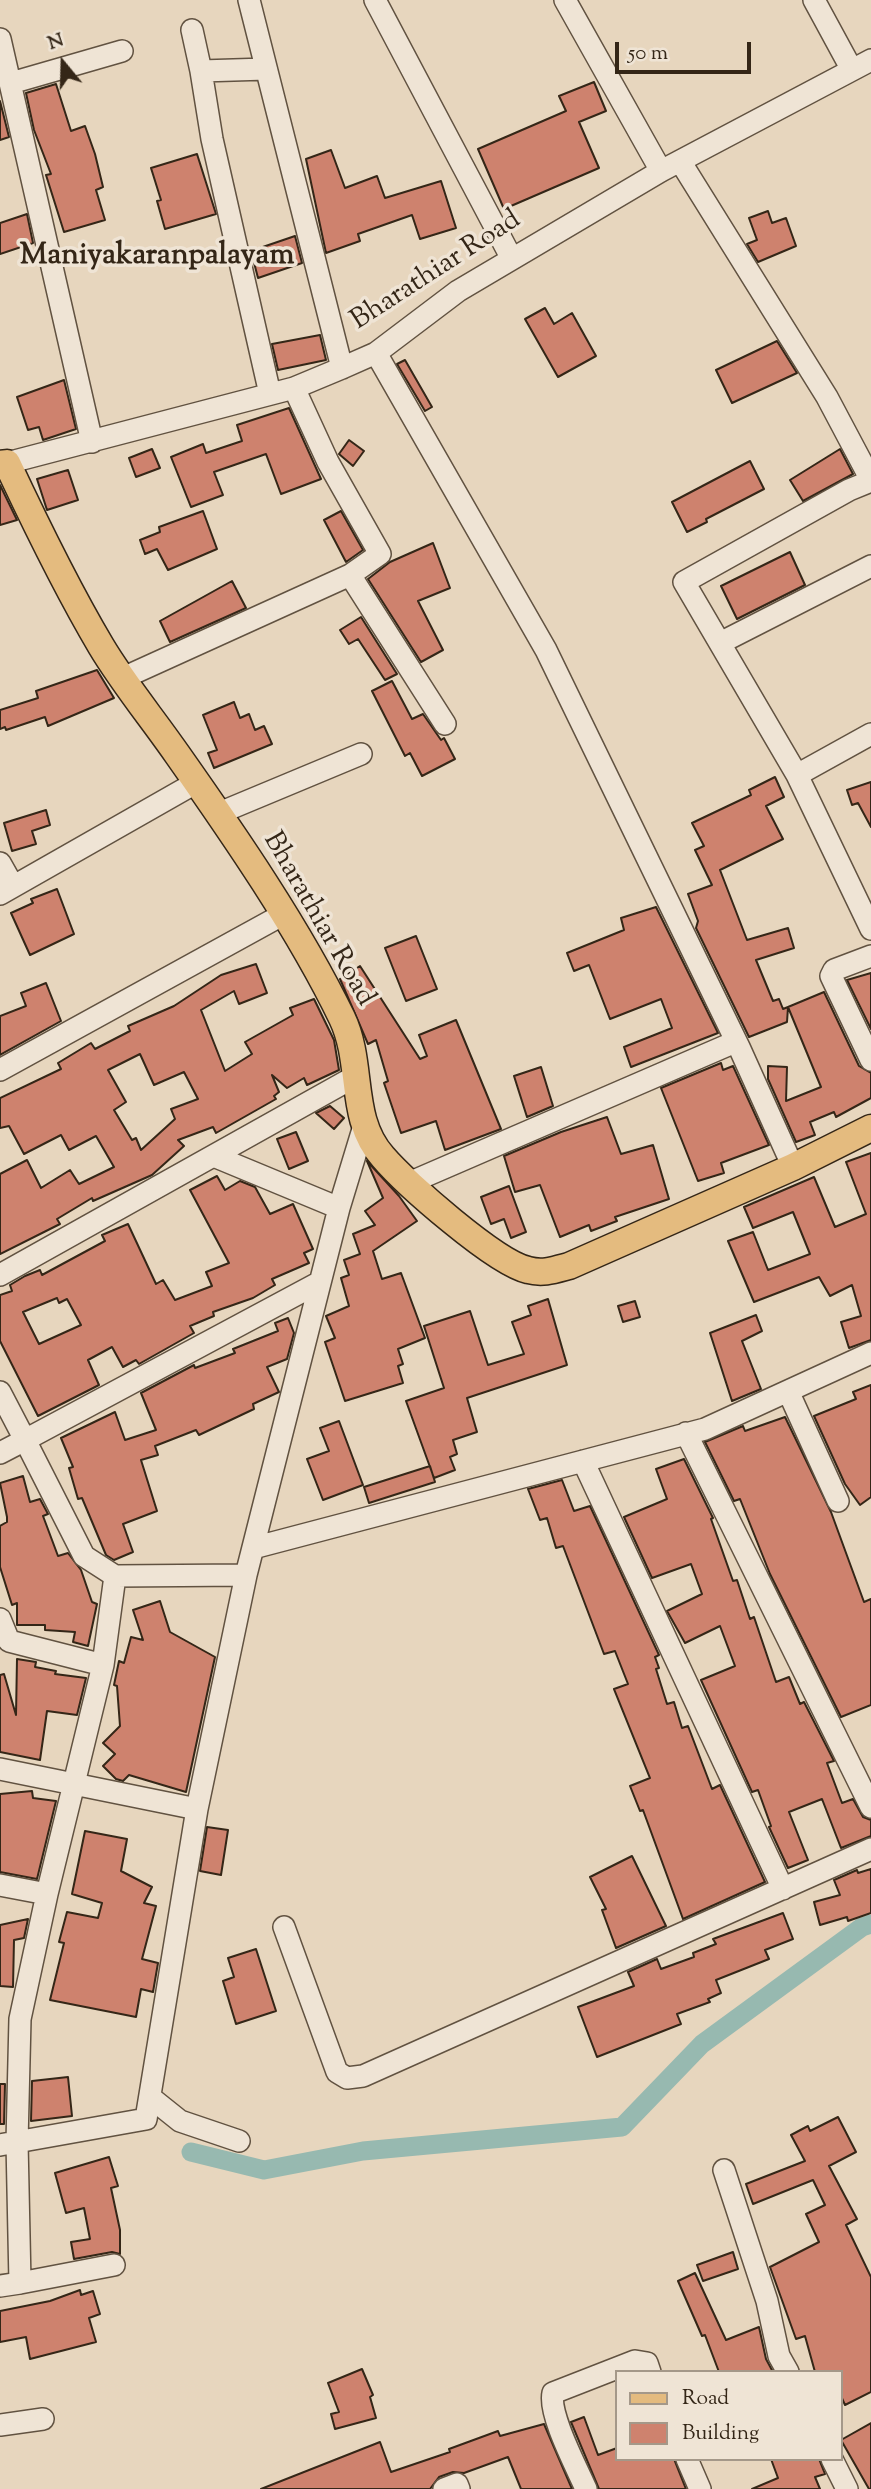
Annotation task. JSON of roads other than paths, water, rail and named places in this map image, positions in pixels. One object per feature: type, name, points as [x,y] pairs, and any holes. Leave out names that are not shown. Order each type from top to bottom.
[{"type":"main road","name":"Bharathiar Road","points":[[4,463],[95,635],[197,782],[282,915],[342,1020],[354,1056],[363,1129],[382,1156],[409,1183],[481,1244],[526,1270],[545,1272],[604,1251],[793,1167],[871,1128]]},
{"type":"street","points":[[249,0],[342,368]]},
{"type":"street","points":[[375,0],[512,259]]},
{"type":"street","points":[[565,0],[671,166],[827,397],[871,481],[849,490],[684,582],[797,775],[871,929]]},
{"type":"street","points":[[814,0],[852,69]]},
{"type":"street","points":[[192,30],[212,139],[270,394]]},
{"type":"street","points":[[0,39],[92,442]]},
{"type":"street","points":[[11,83],[121,51]]},
{"type":"street","name":"Bharathiar Road","points":[[4,463],[294,388],[376,353],[458,291],[512,259],[671,166],[871,60]]},
{"type":"street","points":[[201,71],[266,69]]},
{"type":"street","points":[[376,353],[546,650],[793,1167]]},
{"type":"street","points":[[123,678],[350,575],[380,554],[328,461],[294,388]]},
{"type":"street","points":[[720,643],[871,566]]},
{"type":"street","points":[[350,575],[445,724]]},
{"type":"street","points":[[797,775],[871,734]]},
{"type":"street","points":[[217,814],[361,754]]},
{"type":"street","points":[[0,863],[7,890],[197,782]]},
{"type":"street","points":[[0,1070],[282,915]]},
{"type":"street","points":[[871,956],[834,970],[831,976],[871,1059]]},
{"type":"street","points":[[409,1183],[735,1042]]},
{"type":"street","points":[[0,1275],[216,1157],[356,1076]]},
{"type":"street","points":[[8,2143],[146,2119],[197,1809],[246,1575],[339,1208],[363,1129]]},
{"type":"street","points":[[216,1157],[339,1208]]},
{"type":"street","points":[[0,1452],[320,1282]]},
{"type":"street","points":[[253,1548],[705,1429],[871,1353]]},
{"type":"street","points":[[788,1391],[838,1501]]},
{"type":"street","points":[[0,1392],[84,1556],[115,1576],[246,1575]]},
{"type":"street","points":[[685,1433],[871,1807]]},
{"type":"street","points":[[583,1461],[783,1889]]},
{"type":"street","points":[[114,2265],[10,2284],[8,2143],[10,2017],[47,1894],[103,1665],[115,1576]]},
{"type":"street","points":[[0,1619],[9,1641],[103,1665]]},
{"type":"street","points":[[0,1769],[73,1786],[197,1809]]},
{"type":"street","points":[[284,1927],[337,2071],[347,2078],[363,2076],[871,1849]]},
{"type":"street","points":[[0,1885],[47,1894]]},
{"type":"street","points":[[150,2097],[180,2121],[239,2141]]},
{"type":"street","points":[[724,2170],[767,2301],[779,2356],[787,2370]]},
{"type":"street","points":[[586,2489],[558,2421],[551,2400],[552,2393],[635,2361],[647,2363],[649,2370]]},
{"type":"street","points":[[0,2425],[43,2419]]},
{"type":"street","points":[[688,2461],[700,2489]]},
{"type":"street","points":[[833,2461],[847,2489]]},
{"type":"street","points":[[443,2489],[457,2484],[459,2489]]},
{"type":"waterway","points":[[191,2152],[264,2170],[363,2151],[622,2127],[702,2044],[862,1927],[871,1924]]},
{"type":"district","name":"Maniyakaranpalayam","points":[[157,258]]}]
